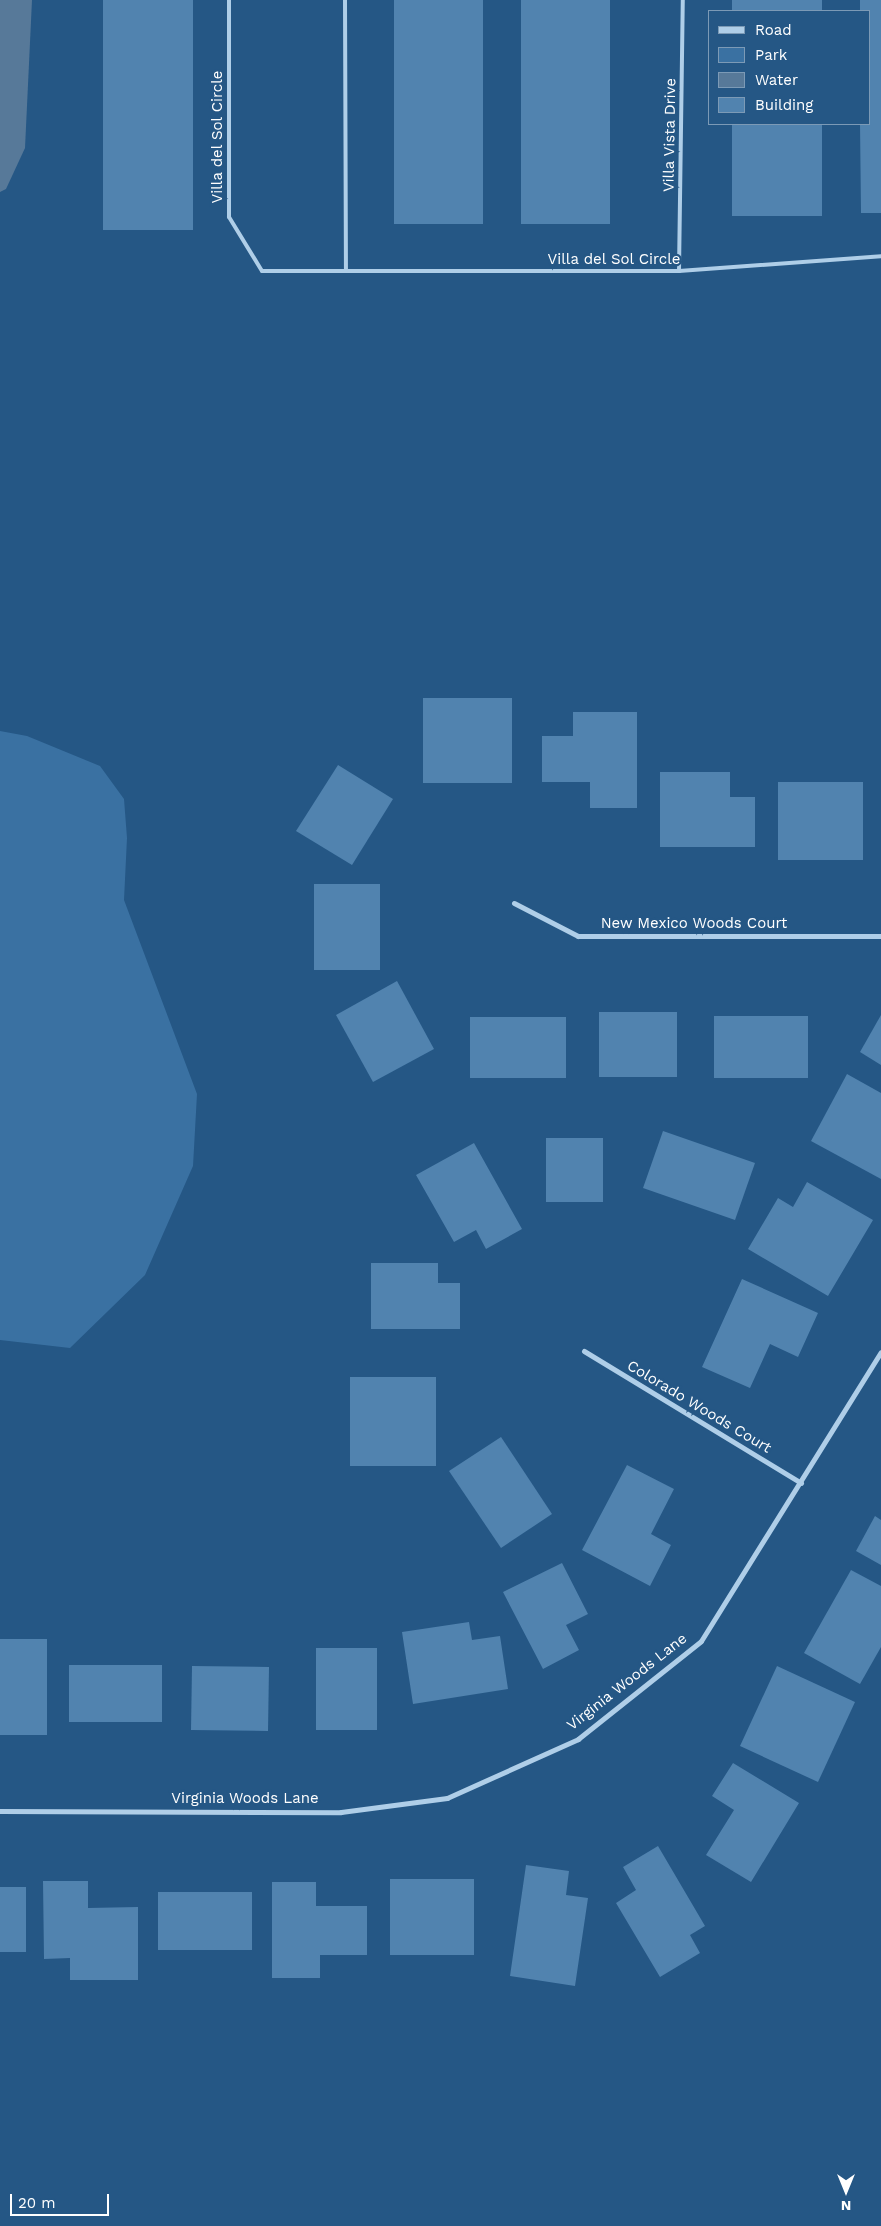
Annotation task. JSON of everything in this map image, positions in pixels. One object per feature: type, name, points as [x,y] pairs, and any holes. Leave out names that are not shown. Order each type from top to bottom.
[{"type":"street","name":"New Mexico Woods Court","points":[[514,903],[578,936],[881,936]]},
{"type":"street","name":"Colorado Woods Court","points":[[584,1351],[801,1483]]},
{"type":"street","name":"Virginia Woods Lane","points":[[0,1811],[341,1812],[447,1798],[578,1739],[701,1641],[881,1352]]},
{"type":"lane","name":"Villa del Sol Circle","points":[[229,0],[229,217],[262,271],[680,271],[881,256]]},
{"type":"lane","points":[[345,0],[346,271]]},
{"type":"lane","name":"Villa Vista Drive","points":[[680,271],[684,0]]},
{"type":"green space","points":[[0,731],[27,736],[100,766],[124,799],[127,838],[124,900],[197,1094],[193,1166],[145,1275],[70,1348],[0,1340]]},
{"type":"water","points":[[0,0],[32,0],[25,148],[6,189],[0,192]]},
{"type":"building","points":[[103,0],[193,0],[193,230],[103,230]]},
{"type":"building","points":[[394,0],[483,0],[483,224],[394,224]]},
{"type":"building","points":[[521,0],[610,0],[610,224],[521,224]]},
{"type":"building","points":[[732,0],[822,0],[822,10],[732,10]]},
{"type":"building","points":[[860,0],[881,0],[881,213],[861,213],[860,125],[871,125],[871,10],[860,10]]},
{"type":"building","points":[[732,125],[822,125],[822,216],[732,216]]},
{"type":"building","points":[[423,698],[512,698],[512,783],[423,783]]},
{"type":"building","points":[[573,712],[637,712],[637,808],[590,808],[590,782],[542,782],[542,736],[573,736]]},
{"type":"building","points":[[338,765],[393,799],[352,865],[296,831]]},
{"type":"building","points":[[660,772],[730,772],[730,797],[755,797],[755,847],[660,847]]},
{"type":"building","points":[[778,782],[863,782],[863,860],[778,860]]},
{"type":"building","points":[[314,884],[380,884],[380,970],[314,970]]},
{"type":"building","points":[[397,981],[434,1049],[373,1082],[336,1015]]},
{"type":"building","points":[[599,1012],[677,1012],[677,1077],[599,1077]]},
{"type":"building","points":[[881,1015],[881,1065],[860,1052]]},
{"type":"building","points":[[714,1016],[808,1016],[808,1078],[714,1078]]},
{"type":"building","points":[[470,1017],[566,1017],[566,1078],[470,1078]]},
{"type":"building","points":[[847,1074],[881,1093],[881,1179],[811,1141]]},
{"type":"building","points":[[663,1131],[755,1163],[735,1220],[643,1188]]},
{"type":"building","points":[[546,1138],[603,1138],[603,1202],[546,1202]]},
{"type":"building","points":[[474,1143],[522,1229],[486,1249],[476,1230],[454,1242],[416,1175]]},
{"type":"building","points":[[807,1182],[873,1220],[828,1296],[748,1249],[778,1198],[793,1207]]},
{"type":"building","points":[[371,1263],[438,1263],[438,1283],[460,1283],[460,1329],[371,1329]]},
{"type":"building","points":[[742,1279],[818,1313],[798,1357],[770,1344],[750,1388],[702,1367]]},
{"type":"building","points":[[350,1377],[436,1377],[436,1466],[350,1466]]},
{"type":"building","points":[[501,1437],[552,1514],[501,1548],[449,1471]]},
{"type":"building","points":[[627,1465],[674,1489],[651,1534],[671,1545],[650,1586],[582,1550]]},
{"type":"building","points":[[875,1516],[881,1520],[881,1565],[856,1551]]},
{"type":"building","points":[[562,1563],[588,1614],[566,1625],[579,1650],[543,1669],[503,1592]]},
{"type":"building","points":[[851,1570],[881,1586],[881,1647],[860,1684],[804,1653]]},
{"type":"building","points":[[469,1622],[472,1640],[500,1636],[508,1689],[413,1704],[402,1632]]},
{"type":"building","points":[[0,1639],[47,1639],[47,1735],[0,1735]]},
{"type":"building","points":[[316,1648],[377,1648],[377,1730],[316,1730]]},
{"type":"building","points":[[69,1665],[162,1665],[162,1722],[69,1722]]},
{"type":"building","points":[[192,1666],[269,1667],[268,1731],[191,1730]]},
{"type":"building","points":[[777,1666],[855,1702],[818,1782],[740,1746]]},
{"type":"building","points":[[733,1763],[799,1803],[751,1882],[706,1855],[734,1810],[712,1796]]},
{"type":"building","points":[[658,1846],[705,1926],[690,1935],[700,1953],[660,1977],[616,1903],[636,1890],[623,1867]]},
{"type":"building","points":[[526,1865],[569,1871],[566,1895],[588,1898],[575,1986],[510,1976]]},
{"type":"building","points":[[390,1879],[474,1879],[474,1955],[390,1955]]},
{"type":"building","points":[[43,1881],[88,1881],[88,1908],[138,1907],[138,1980],[70,1980],[70,1958],[44,1959]]},
{"type":"building","points":[[272,1882],[316,1882],[316,1906],[367,1906],[367,1955],[320,1955],[320,1978],[272,1978]]},
{"type":"building","points":[[0,1887],[26,1887],[26,1952],[0,1952]]},
{"type":"building","points":[[158,1892],[252,1892],[252,1950],[158,1950]]}]
